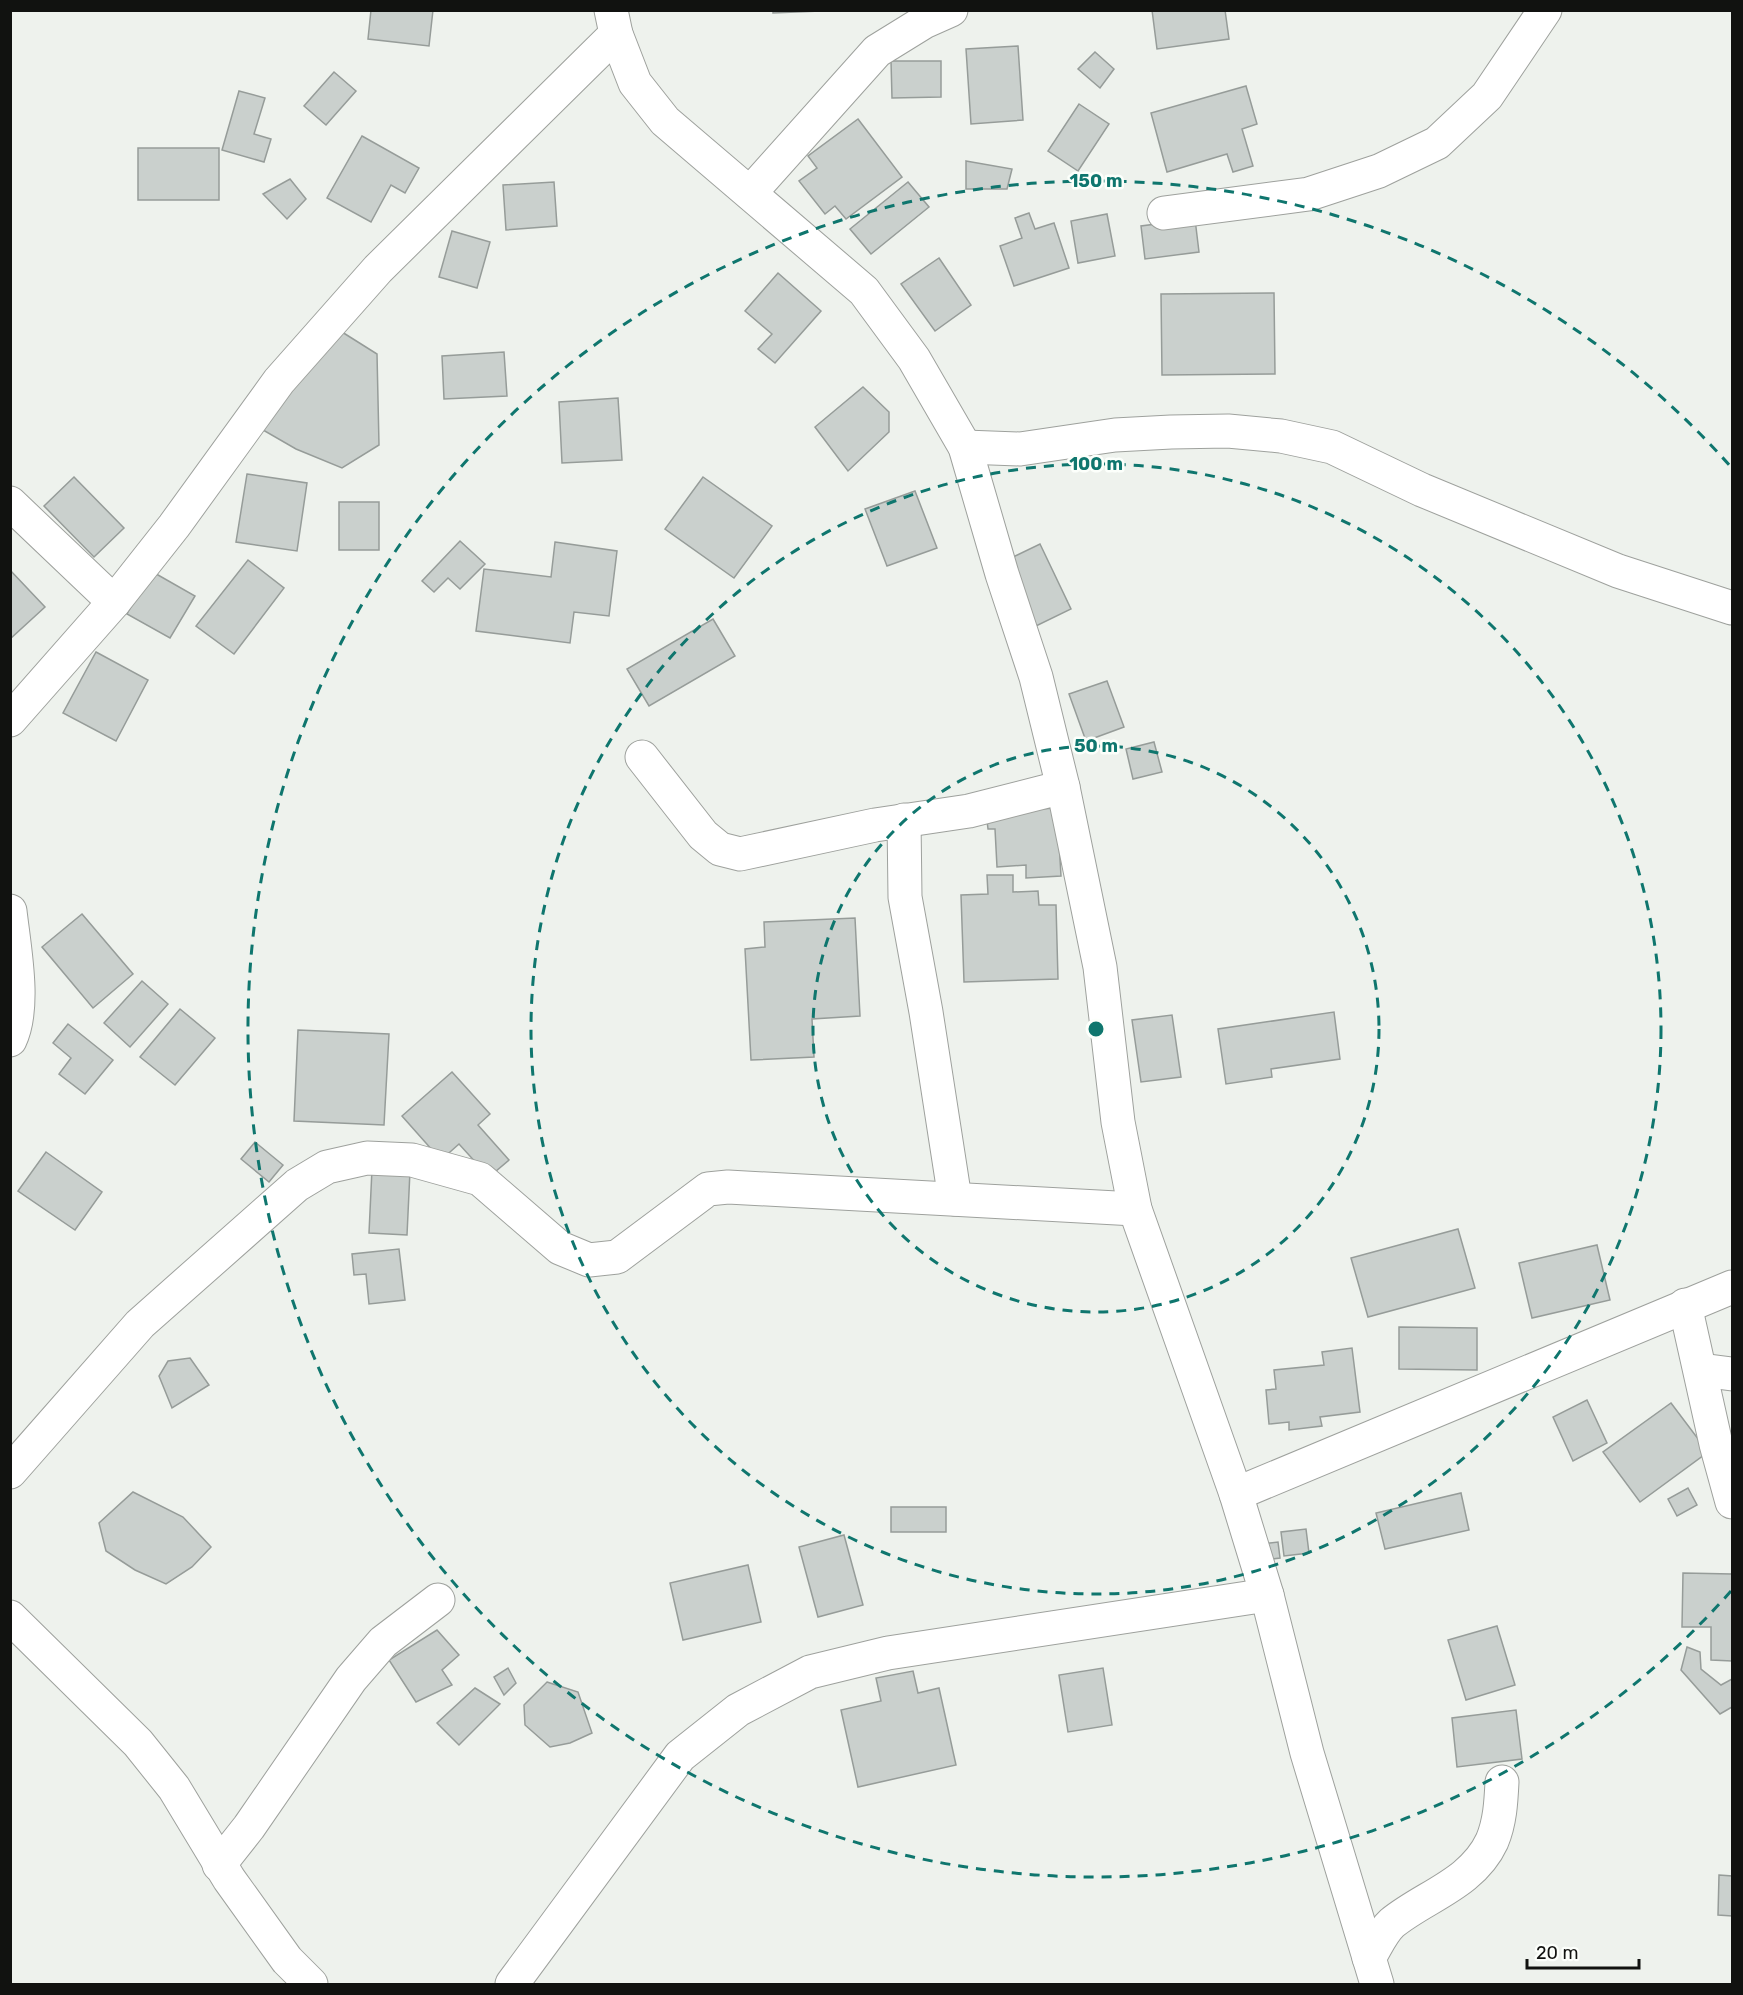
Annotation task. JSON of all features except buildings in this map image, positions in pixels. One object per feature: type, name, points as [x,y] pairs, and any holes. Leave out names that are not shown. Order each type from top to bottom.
[{"type":"street","points":[[750,193],[877,51],[924,22],[951,10]]},
{"type":"street","points":[[1164,213],[1309,194],[1378,171],[1437,142],[1487,96],[1545,10]]},
{"type":"street","points":[[10,720],[114,602],[174,526],[279,381],[378,269],[613,22],[635,83],[665,121],[864,291],[914,359],[965,447],[1002,574],[1036,677],[1063,787],[1100,967],[1118,1122],[1135,1209],[1236,1494],[1267,1595],[1307,1753],[1373,1971]]},
{"type":"street","points":[[965,447],[1020,449],[1115,435],[1171,432],[1228,431],[1281,436],[1332,447],[1422,490],[1618,571],[1732,608]]},
{"type":"street","points":[[10,503],[114,602]]},
{"type":"street","points":[[642,757],[703,836],[720,849],[740,854],[904,820],[969,811],[1063,787]]},
{"type":"street","points":[[904,820],[904,897],[926,1012],[954,1199]]},
{"type":"street","points":[[10,911],[17,989],[15,1031],[10,1040]]},
{"type":"street","points":[[10,1472],[140,1324],[297,1185],[327,1167],[367,1158],[412,1160],[480,1179],[560,1248],[589,1260],[617,1257],[708,1189],[728,1187],[1135,1209]]},
{"type":"street","points":[[1236,1494],[1732,1287]]},
{"type":"street","points":[[1685,1305],[1717,1372],[1716,1444],[1732,1502]]},
{"type":"street","points":[[512,1984],[680,1756],[738,1710],[810,1672],[888,1653],[1267,1595]]},
{"type":"street","points":[[219,1865],[249,1827],[351,1679],[383,1642],[438,1600]]},
{"type":"street","points":[[10,1617],[145,1752],[174,1788],[219,1865],[287,1960],[311,1984]]},
{"type":"street","points":[[1373,1971],[1392,1924],[1441,1894],[1479,1862],[1492,1842],[1499,1818],[1502,1782]]}]
